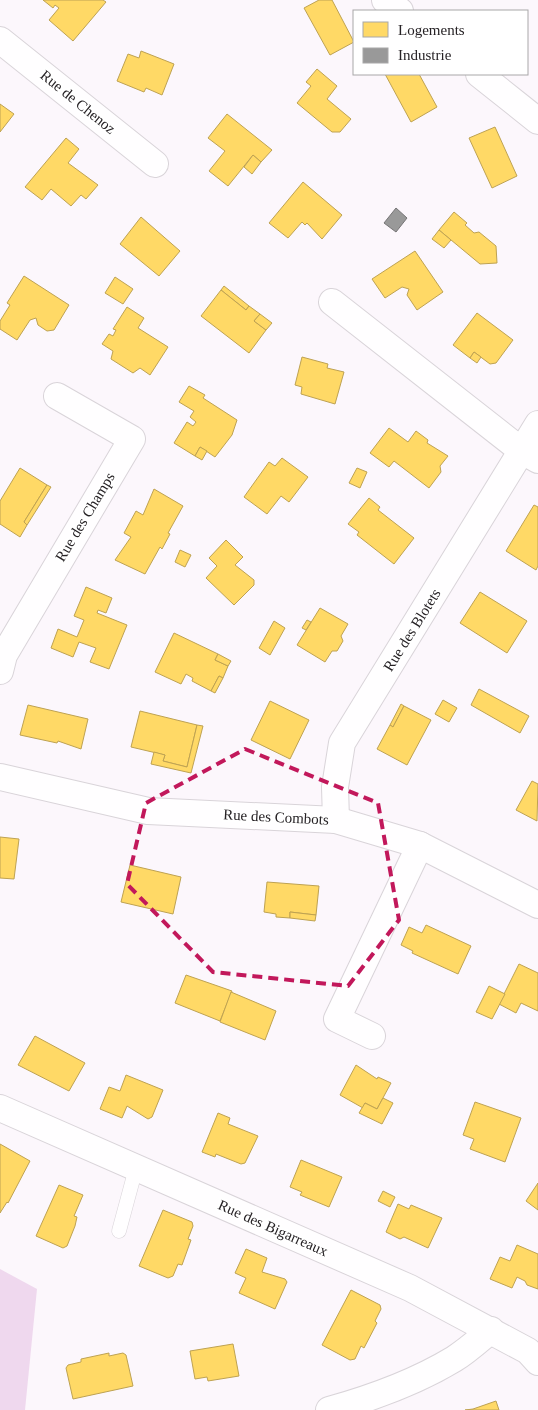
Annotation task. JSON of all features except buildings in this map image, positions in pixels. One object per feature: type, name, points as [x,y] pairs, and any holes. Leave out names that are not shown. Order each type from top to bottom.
[{"type":"street","points":[[385,0],[399,10]]},
{"type":"street","name":"Rue de Chenoz","points":[[0,40],[156,164]]},
{"type":"street","points":[[480,75],[538,121]]},
{"type":"street","points":[[332,302],[530,455]]},
{"type":"street","name":"Rue des Champs","points":[[0,672],[4,655],[132,439],[57,396]]},
{"type":"street","name":"Rue des Blotets","points":[[336,820],[335,787],[342,743],[530,455],[538,424]]},
{"type":"street","name":"Rue des Combots","points":[[0,777],[148,812],[336,820],[420,845],[538,905]]},
{"type":"street","points":[[372,1036],[337,1018],[420,845]]},
{"type":"street","name":"Rue des Bigarreaux","points":[[0,1108],[410,1288],[528,1351],[538,1362]]},
{"type":"street","points":[[329,1410],[381,1393],[429,1372],[455,1358],[491,1330]]},
{"type":"lane","points":[[119,1231],[136,1168]]},
{"type":"highlighted area","points":[[245,749],[378,803],[399,920],[348,986],[213,972],[127,884],[146,803]]},
{"type":"shaded area","points":[[0,1269],[37,1289],[25,1410],[0,1410]]}]
